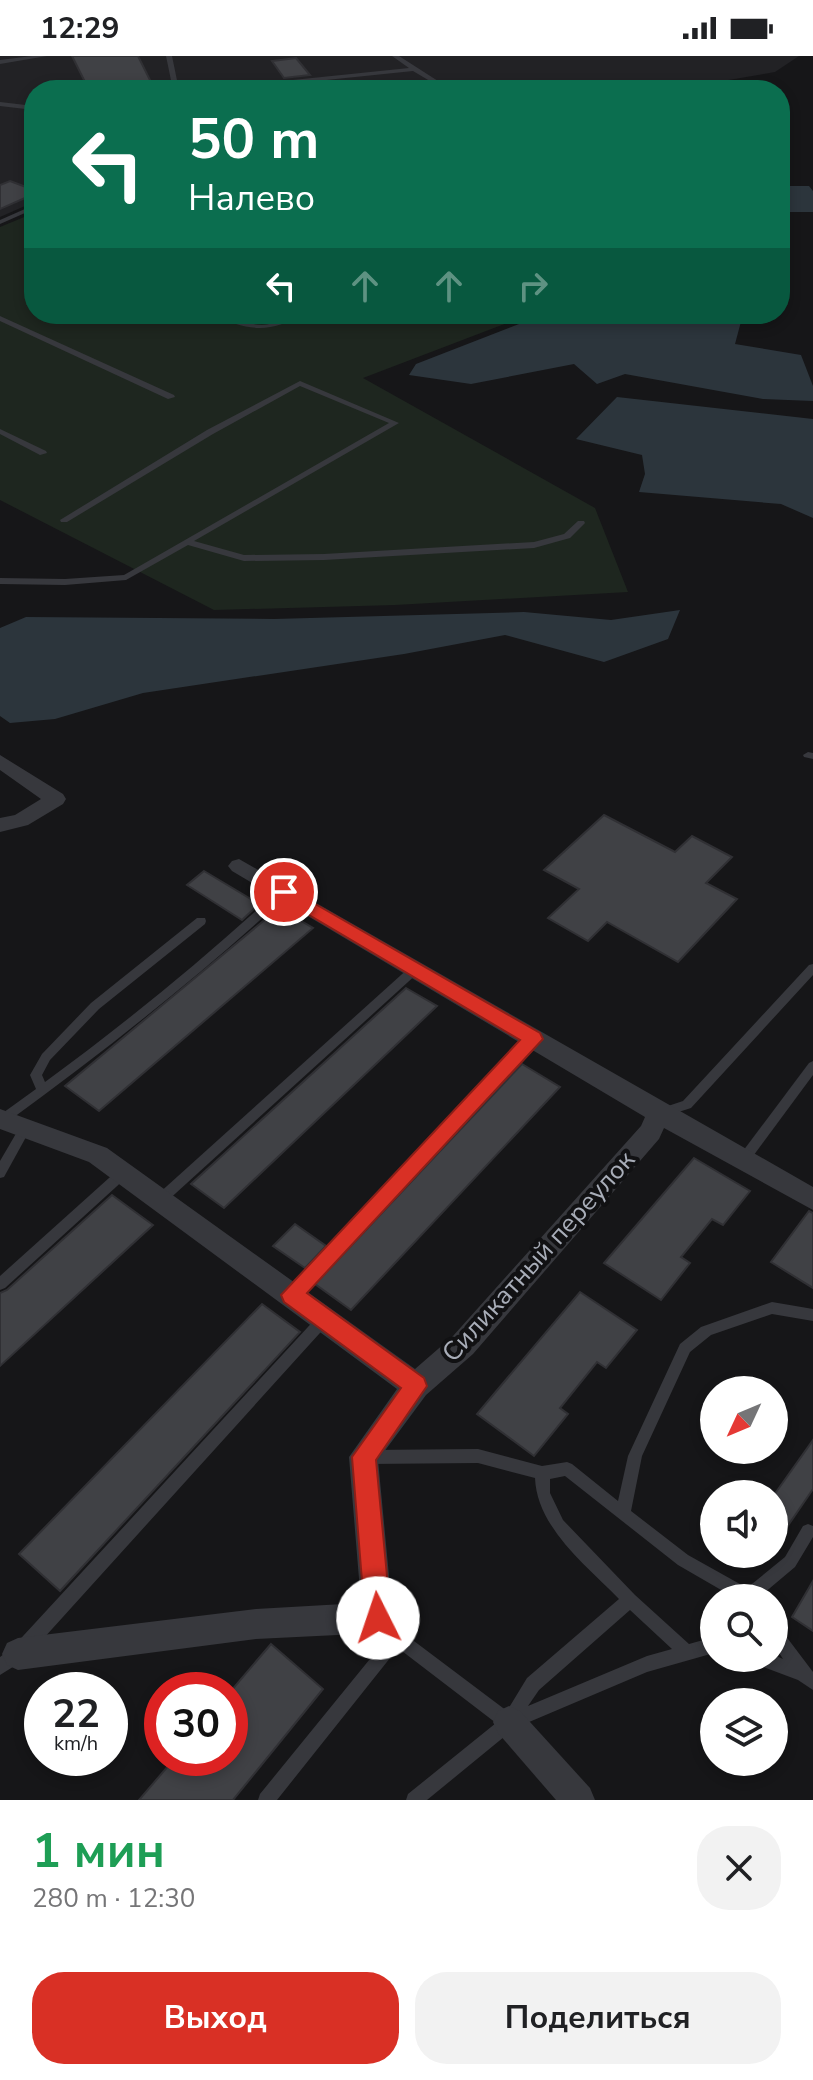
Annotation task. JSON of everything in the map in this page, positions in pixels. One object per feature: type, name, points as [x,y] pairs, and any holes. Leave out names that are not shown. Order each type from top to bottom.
[{"type":"street","points":[[0,761],[56,799],[21,820],[0,825]]},
{"type":"street","points":[[239,866],[659,1113],[813,1199]]},
{"type":"street","name":"Силикатный переулок","points":[[363,1457],[416,1386],[463,1345],[650,1132],[659,1113]]},
{"type":"street","points":[[9,1122],[98,1155],[416,1386]]},
{"type":"street","points":[[9,1661],[256,1624],[387,1627],[363,1457]]},
{"type":"street","points":[[509,1722],[578,1800]]},
{"type":"lane","points":[[0,62],[44,56]]},
{"type":"lane","points":[[169,56],[174,80]]},
{"type":"lane","points":[[395,56],[432,80]]},
{"type":"lane","points":[[0,71],[24,59]]},
{"type":"lane","points":[[309,80],[414,69]]},
{"type":"lane","points":[[0,104],[24,107]]},
{"type":"lane","points":[[0,222],[24,211]]},
{"type":"lane","points":[[0,318],[171,397]]},
{"type":"lane","points":[[244,324],[267,329],[277,324]]},
{"type":"lane","points":[[0,581],[65,582],[126,577],[395,423],[300,383],[210,432],[64,520]]},
{"type":"lane","points":[[0,431],[43,453]]},
{"type":"lane","points":[[187,542],[244,558],[324,557],[534,545],[567,536],[581,523]]},
{"type":"lane","points":[[0,1173],[9,1122],[43,1090],[284,892]]},
{"type":"lane","points":[[43,1090],[36,1075],[46,1057],[95,1006],[201,921]]},
{"type":"lane","points":[[659,1113],[687,1105],[813,968]]},
{"type":"lane","points":[[161,1199],[415,969]]},
{"type":"lane","points":[[292,1295],[534,1039]]},
{"type":"lane","points":[[744,1159],[813,1066]]},
{"type":"lane","points":[[0,1284],[123,1173]]},
{"type":"lane","points":[[623,1514],[635,1456],[685,1348],[706,1331],[772,1308],[813,1315]]},
{"type":"lane","points":[[9,1661],[325,1319]]},
{"type":"lane","points":[[363,1457],[478,1456],[542,1473],[567,1469],[683,1560],[726,1584]]},
{"type":"lane","points":[[542,1473],[543,1493],[558,1525],[630,1600],[687,1653]]},
{"type":"lane","points":[[765,1584],[790,1562],[808,1531]]},
{"type":"lane","points":[[509,1722],[533,1684],[630,1600]]},
{"type":"lane","points":[[266,1800],[387,1627],[509,1722]]},
{"type":"lane","points":[[414,1800],[509,1722],[647,1664],[700,1649]]},
{"type":"lane","points":[[788,1651],[808,1678]]},
{"type":"lane","points":[[788,1669],[808,1678]]},
{"type":"shaded area","points":[[0,56],[799,56],[775,72],[728,80],[24,80],[24,206],[0,217]]},
{"type":"shaded area","points":[[790,186],[809,186],[813,191],[813,212],[790,212]]},
{"type":"shaded area","points":[[24,217],[24,324],[504,324],[363,378],[595,508],[628,592],[395,605],[214,610],[0,500],[0,227]]},
{"type":"shaded area","points":[[519,324],[740,324],[735,344],[801,355],[813,386],[813,401],[763,399],[625,374],[597,384],[574,364],[471,384],[409,375],[416,364]]},
{"type":"shaded area","points":[[617,397],[813,419],[813,518],[781,504],[639,492],[645,474],[642,455],[576,439]]},
{"type":"shaded area","points":[[680,610],[668,639],[604,662],[505,635],[404,654],[143,693],[55,719],[10,723],[0,716],[0,628],[26,617],[274,619],[524,612],[611,620]]},
{"type":"building","points":[[72,56],[138,56],[150,80],[84,80]]},
{"type":"building","points":[[296,58],[310,75],[284,78],[272,61]]},
{"type":"building","points":[[10,181],[24,186],[24,198],[0,209],[0,185]]},
{"type":"building","points":[[604,815],[675,852],[692,836],[732,857],[706,883],[737,899],[678,962],[607,922],[588,941],[548,918],[579,889],[544,870]]},
{"type":"building","points":[[204,871],[259,904],[242,920],[187,885]]},
{"type":"building","points":[[279,908],[313,928],[99,1111],[65,1086]]},
{"type":"building","points":[[406,988],[437,1006],[224,1208],[191,1184]]},
{"type":"building","points":[[522,1064],[560,1087],[351,1310],[315,1284]]},
{"type":"building","points":[[694,1158],[750,1191],[723,1225],[712,1219],[681,1257],[690,1263],[661,1300],[604,1263]]},
{"type":"building","points":[[112,1195],[153,1225],[0,1366],[0,1293]]},
{"type":"building","points":[[809,1211],[813,1213],[813,1288],[771,1262]]},
{"type":"building","points":[[295,1224],[326,1246],[305,1268],[273,1246]]},
{"type":"building","points":[[580,1292],[637,1330],[606,1368],[597,1362],[560,1408],[568,1414],[534,1456],[477,1414]]},
{"type":"building","points":[[262,1304],[300,1332],[60,1591],[19,1554]]},
{"type":"building","points":[[813,1440],[813,1489],[788,1526],[788,1480],[785,1480]]},
{"type":"building","points":[[813,1581],[813,1631],[792,1617]]},
{"type":"building","points":[[271,1644],[323,1689],[233,1800],[139,1800],[160,1776],[248,1776],[247,1672]]},
{"type":"route","points":[[284,892],[534,1039],[292,1295],[416,1386],[363,1457],[378,1618]]}]
